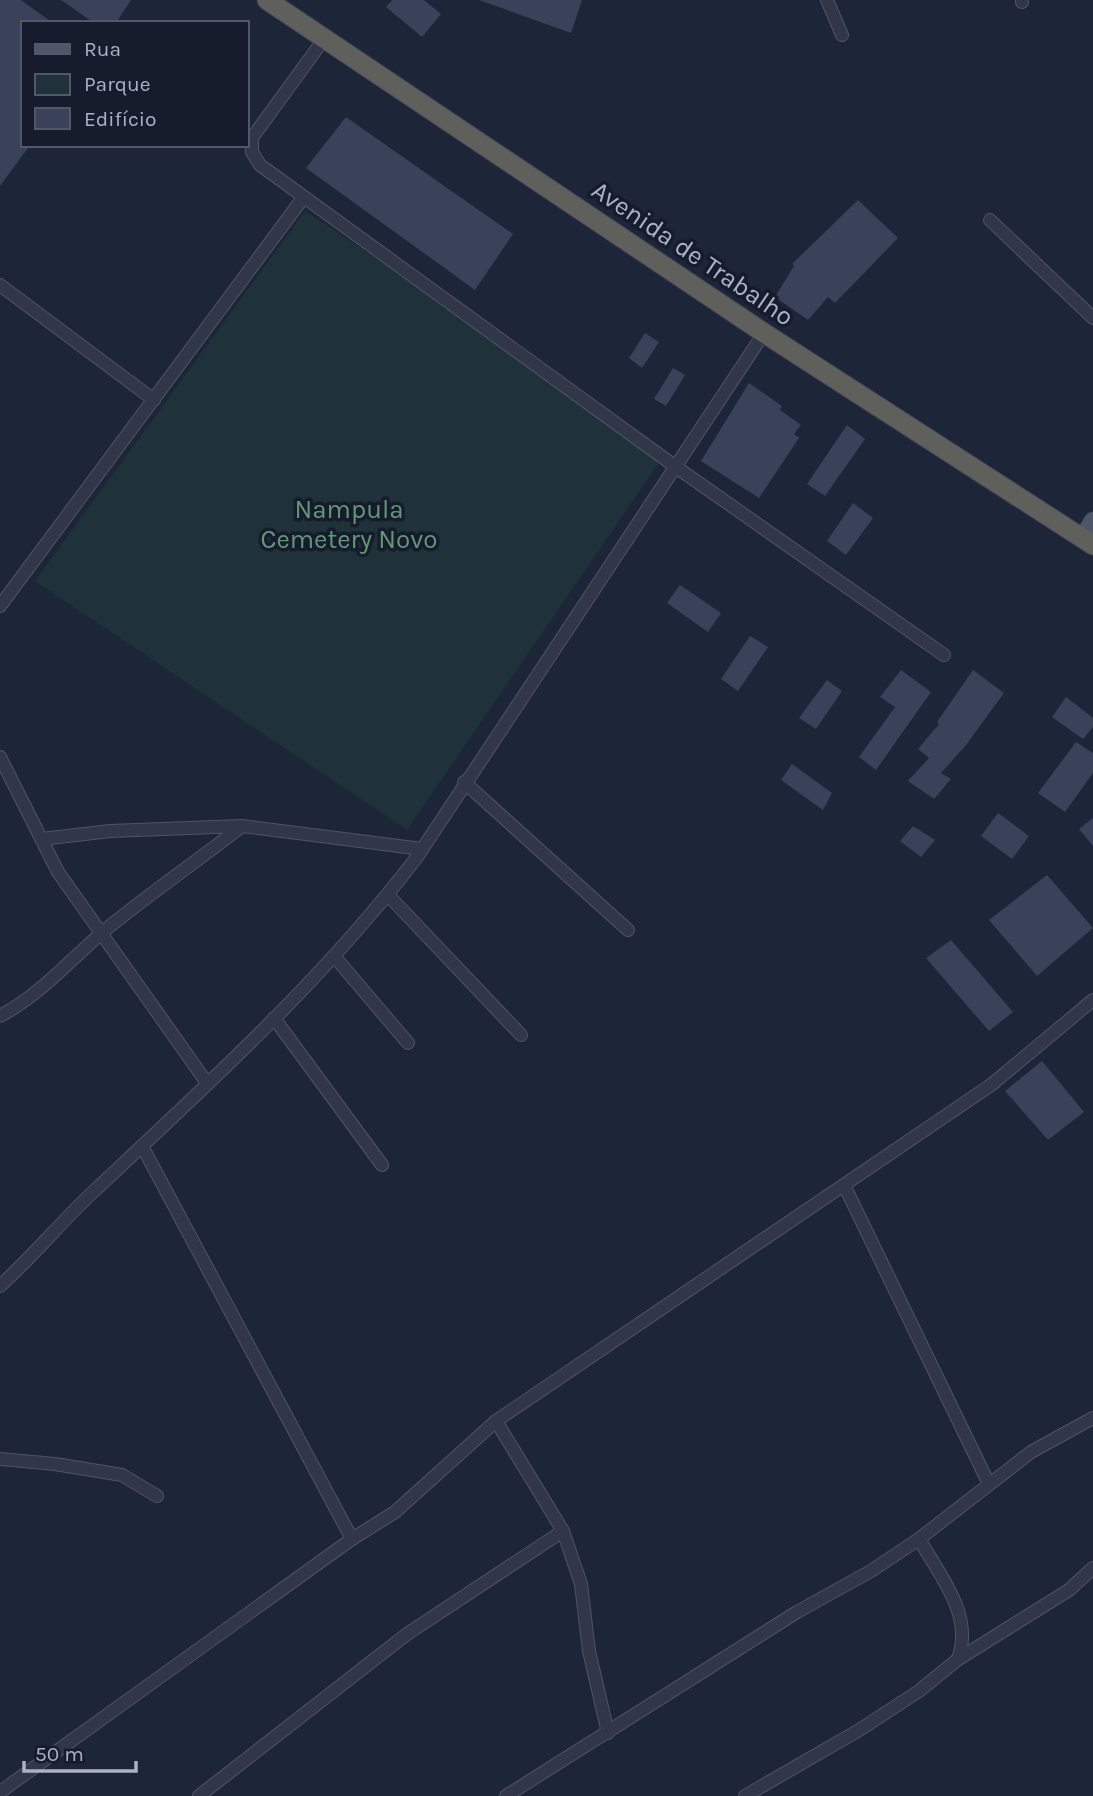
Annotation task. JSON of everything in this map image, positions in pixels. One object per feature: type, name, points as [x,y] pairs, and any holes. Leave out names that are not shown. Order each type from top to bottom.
[{"type":"highway","name":"Avenida de Trabalho","points":[[267,0],[764,333],[1088,541]]},
{"type":"main road","points":[[1088,541],[1093,521]]},
{"type":"street","points":[[827,0],[842,35]]},
{"type":"street","points":[[324,38],[252,138],[251,152],[260,165],[676,467],[944,655]]},
{"type":"street","points":[[0,606],[303,198]]},
{"type":"street","points":[[990,220],[1093,318]]},
{"type":"street","points":[[0,285],[154,400]]},
{"type":"street","points":[[0,1286],[274,1018],[388,895],[422,849],[764,333]]},
{"type":"street","points":[[0,757],[58,872],[207,1083]]},
{"type":"street","points":[[464,782],[628,930]]},
{"type":"street","points":[[42,839],[110,831],[242,826],[422,849]]},
{"type":"street","points":[[0,1016],[43,988],[102,933],[170,877],[242,826]]},
{"type":"street","points":[[388,895],[521,1035]]},
{"type":"street","points":[[334,956],[408,1043]]},
{"type":"street","points":[[0,1792],[352,1539],[395,1512],[496,1421],[991,1085],[1093,1000]]},
{"type":"street","points":[[274,1018],[382,1165]]},
{"type":"street","points":[[142,1146],[352,1539]]},
{"type":"street","points":[[844,1185],[989,1484]]},
{"type":"street","points":[[506,1796],[797,1612],[871,1571],[919,1539],[1031,1452],[1093,1418]]},
{"type":"street","points":[[496,1421],[563,1531],[581,1584],[589,1651],[608,1733]]},
{"type":"street","points":[[0,1459],[122,1475],[157,1496]]},
{"type":"street","points":[[199,1796],[407,1634],[563,1531]]},
{"type":"street","points":[[919,1539],[960,1613],[964,1637],[957,1660]]},
{"type":"street","points":[[745,1796],[861,1729],[928,1685],[957,1660],[1069,1590],[1093,1569]]},
{"type":"green space","name":"Nampula Cemetery Novo","points":[[305,211],[667,451],[407,830],[35,581]]},
{"type":"building","points":[[0,0],[21,0],[50,21],[21,21],[21,147],[29,147],[0,186]]},
{"type":"building","points":[[61,0],[131,0],[117,21],[91,21]]},
{"type":"building","points":[[392,0],[424,0],[441,14],[422,37],[386,7]]},
{"type":"building","points":[[479,0],[582,0],[571,33]]},
{"type":"building","points":[[346,117],[513,234],[475,290],[306,168]]},
{"type":"building","points":[[858,200],[898,238],[835,303],[828,297],[808,320],[775,297],[794,266],[792,264]]},
{"type":"building","points":[[645,333],[659,342],[642,368],[629,358]]},
{"type":"building","points":[[673,368],[685,375],[666,406],[654,399]]},
{"type":"building","points":[[749,383],[782,406],[780,410],[801,425],[794,434],[799,438],[759,498],[701,461]]},
{"type":"building","points":[[847,425],[865,439],[825,496],[807,484]]},
{"type":"building","points":[[853,503],[873,518],[846,555],[827,541]]},
{"type":"building","points":[[680,585],[721,613],[708,632],[667,603]]},
{"type":"building","points":[[750,636],[768,647],[738,691],[721,679]]},
{"type":"building","points":[[901,670],[931,692],[876,770],[859,757],[895,707],[880,697]]},
{"type":"building","points":[[973,670],[1004,693],[966,745],[941,773],[951,779],[934,799],[908,781],[929,758],[918,749],[939,724],[937,722]]},
{"type":"building","points":[[827,680],[842,691],[816,729],[799,718]]},
{"type":"building","points":[[1066,697],[1093,718],[1093,727],[1083,739],[1052,717]]},
{"type":"building","points":[[1076,742],[1093,753],[1093,773],[1065,812],[1038,793]]},
{"type":"building","points":[[792,764],[832,793],[823,810],[781,780]]},
{"type":"building","points":[[998,813],[1029,836],[1012,859],[981,836]]},
{"type":"building","points":[[1093,818],[1093,846],[1079,829]]},
{"type":"building","points":[[913,826],[935,840],[921,857],[900,841]]},
{"type":"building","points":[[1047,875],[1093,928],[1037,976],[989,920]]},
{"type":"building","points":[[951,940],[1013,1012],[989,1031],[926,958]]},
{"type":"building","points":[[1042,1061],[1084,1112],[1048,1140],[1005,1091]]}]
